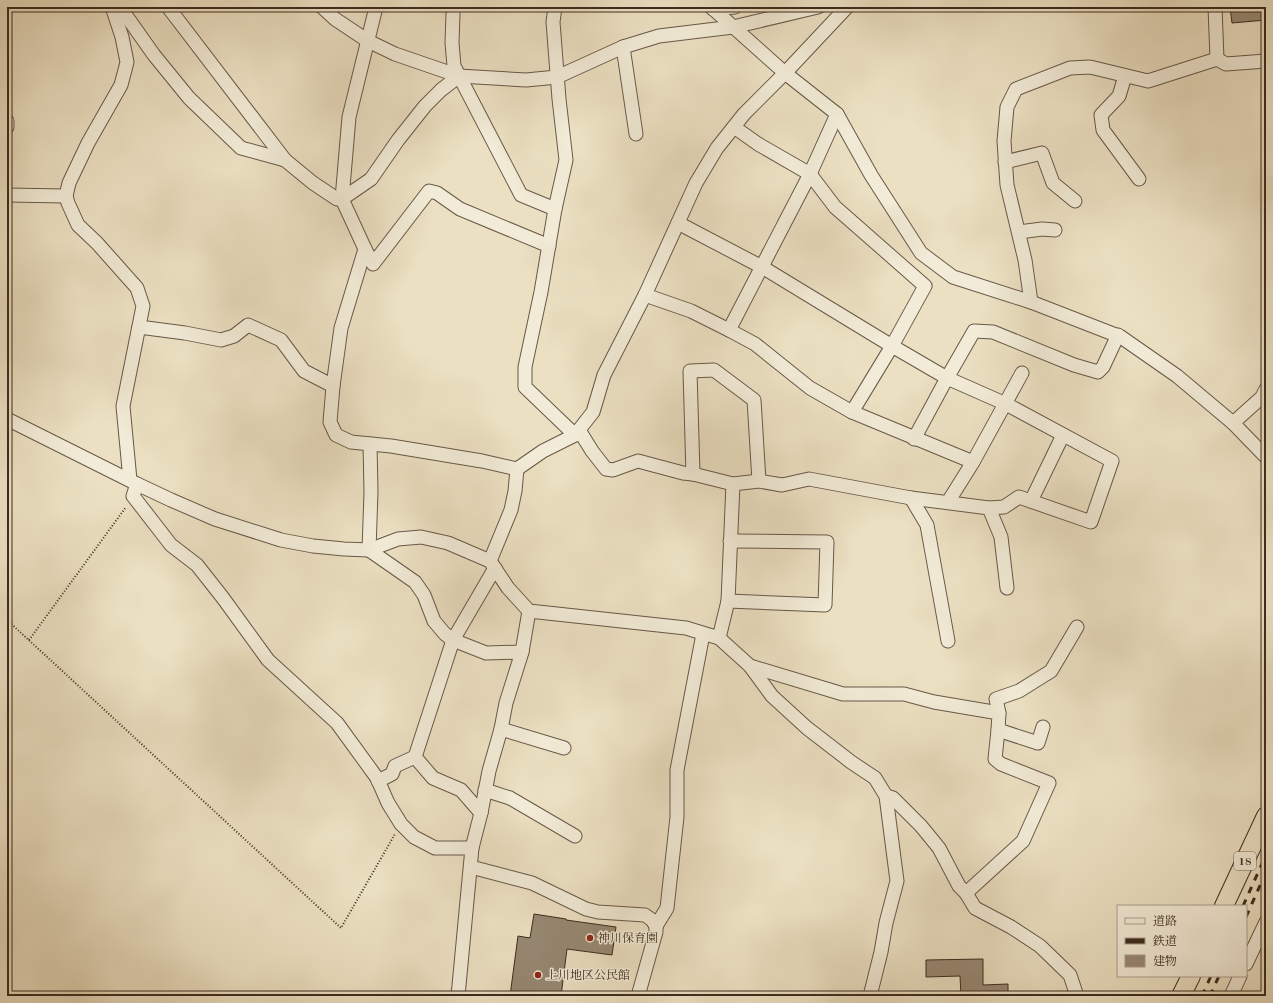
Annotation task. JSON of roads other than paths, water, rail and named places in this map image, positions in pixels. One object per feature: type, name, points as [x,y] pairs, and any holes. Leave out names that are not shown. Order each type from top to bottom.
[{"type":"highway","name":"18","points":[[1224,905],[1266,816]]},
{"type":"highway","points":[[1181,996],[1190,977]]},
{"type":"street","points":[[112,7],[122,37],[127,62],[126,70],[121,85],[88,143],[70,183],[66,196],[78,225],[98,243],[137,288],[143,306],[123,406],[133,487],[171,545],[196,565],[224,598],[268,660],[337,723],[378,781],[388,803],[401,824],[414,837],[435,848],[472,848]]},
{"type":"street","points":[[120,7],[154,54],[189,98],[241,148],[285,160]]},
{"type":"street","points":[[168,7],[285,160],[337,200],[342,199],[371,180],[398,140],[425,106],[441,90],[459,76]]},
{"type":"street","points":[[322,7],[335,19],[368,41],[395,54],[459,76],[526,80],[557,77],[623,47],[659,36],[733,27],[818,7]]},
{"type":"street","points":[[376,7],[349,117],[342,199],[373,264],[429,191],[437,193],[460,209],[549,246]]},
{"type":"street","points":[[555,7],[553,22],[566,160],[525,367],[525,387],[577,432],[606,469],[613,470],[638,461],[733,484],[758,481],[782,485],[809,480],[910,498],[989,508],[1004,507],[1019,497],[1091,522],[1112,461],[1006,404],[947,378],[762,267],[678,223]]},
{"type":"street","points":[[712,8],[735,7]]},
{"type":"street","points":[[365,248],[341,328],[333,386],[330,422],[336,435],[351,442],[391,446],[482,461],[517,469],[543,451],[577,432],[593,412],[604,375],[645,295],[696,183],[717,148],[744,114],[847,7]]},
{"type":"street","points":[[1215,7],[1217,59]]},
{"type":"street","points":[[712,8],[785,73],[837,114],[871,175],[921,253],[953,277],[1031,302],[1121,336],[1177,376],[1233,423],[1266,457]]},
{"type":"street","points":[[453,14],[452,43],[454,66],[459,76],[521,195],[555,210]]},
{"type":"street","points":[[623,47],[636,134]]},
{"type":"street","points":[[1031,302],[1025,260],[1007,185],[1005,162],[1004,140],[1007,107],[1016,89],[1070,68],[1090,67],[1148,81],[1217,59],[1226,64],[1266,61]]},
{"type":"street","points":[[1125,76],[1119,96],[1101,115],[1103,130],[1139,178]]},
{"type":"street","points":[[730,330],[810,174],[837,114]]},
{"type":"street","points":[[7,127],[8,121]]},
{"type":"street","points":[[734,127],[758,144],[810,174],[835,207],[925,286],[892,346],[852,412]]},
{"type":"street","points":[[1005,162],[1042,153],[1052,183],[1075,201]]},
{"type":"street","points":[[7,195],[66,196]]},
{"type":"street","points":[[1019,232],[1042,229],[1055,230]]},
{"type":"street","points":[[645,295],[691,311],[755,344],[810,388],[852,412],[914,439],[973,462]]},
{"type":"street","points":[[139,327],[186,333],[221,340],[234,336],[248,325],[281,340],[304,371],[333,386]]},
{"type":"street","points":[[914,439],[974,332],[993,332],[1098,372],[1103,367],[1118,335]]},
{"type":"street","points":[[693,474],[690,371],[714,370],[754,400],[758,481]]},
{"type":"street","points":[[948,502],[973,462],[1022,373]]},
{"type":"street","points":[[1233,423],[1262,397],[1266,389]]},
{"type":"street","points":[[7,419],[133,487],[215,519],[282,540],[313,546],[369,550],[398,540],[421,537],[448,543],[493,565],[508,588],[529,611],[686,628],[719,638],[750,666],[772,696],[808,728],[851,762],[875,778],[886,796],[898,881],[886,923],[881,952],[870,996]]},
{"type":"street","points":[[1031,501],[1063,435]]},
{"type":"street","points":[[369,550],[371,492],[370,444]]},
{"type":"street","points":[[378,781],[392,774],[395,766],[415,757],[453,640],[493,565],[511,510],[515,491],[517,469]]},
{"type":"street","points":[[719,638],[728,601],[733,484]]},
{"type":"street","points":[[910,498],[928,525],[948,640]]},
{"type":"street","points":[[989,508],[1001,537],[1007,588]]},
{"type":"street","points":[[728,601],[825,605],[826,542],[730,541]]},
{"type":"street","points":[[369,550],[415,582],[424,595],[434,621],[445,634],[453,640],[486,653],[522,652]]},
{"type":"street","points":[[458,996],[472,848],[506,703],[522,652],[529,611]]},
{"type":"street","points":[[966,893],[1023,841],[1049,783],[1001,764],[995,759],[998,730],[996,699],[1018,691],[1051,671],[1077,627]]},
{"type":"street","points":[[638,996],[656,932],[656,926],[667,908],[677,817],[678,770],[702,634]]},
{"type":"street","points":[[750,666],[843,694],[904,694],[934,702],[998,713]]},
{"type":"street","points":[[998,730],[1038,743],[1043,727]]},
{"type":"street","points":[[501,729],[564,748]]},
{"type":"street","points":[[415,757],[433,778],[461,790],[481,813]]},
{"type":"street","points":[[485,790],[510,798],[575,836]]},
{"type":"street","points":[[886,796],[893,798],[921,826],[939,848],[959,886],[966,893],[976,908],[1011,927],[1040,946],[1070,975],[1077,996]]},
{"type":"street","points":[[471,867],[532,883],[586,909],[598,912],[645,915],[652,920],[656,926]]},
{"type":"street","points":[[1247,962],[1266,922]]},
{"type":"street","points":[[1231,996],[1240,977]]},
{"type":"railway","points":[[1243,905],[1266,855]]},
{"type":"railway","points":[[1247,915],[1266,872]]},
{"type":"railway","points":[[1202,996],[1211,977]]},
{"type":"railway","points":[[1210,996],[1219,977]]},
{"type":"place","name":"神川保育園","points":[[590,938]]},
{"type":"place","name":"上川地区公民館","points":[[538,975]]}]
